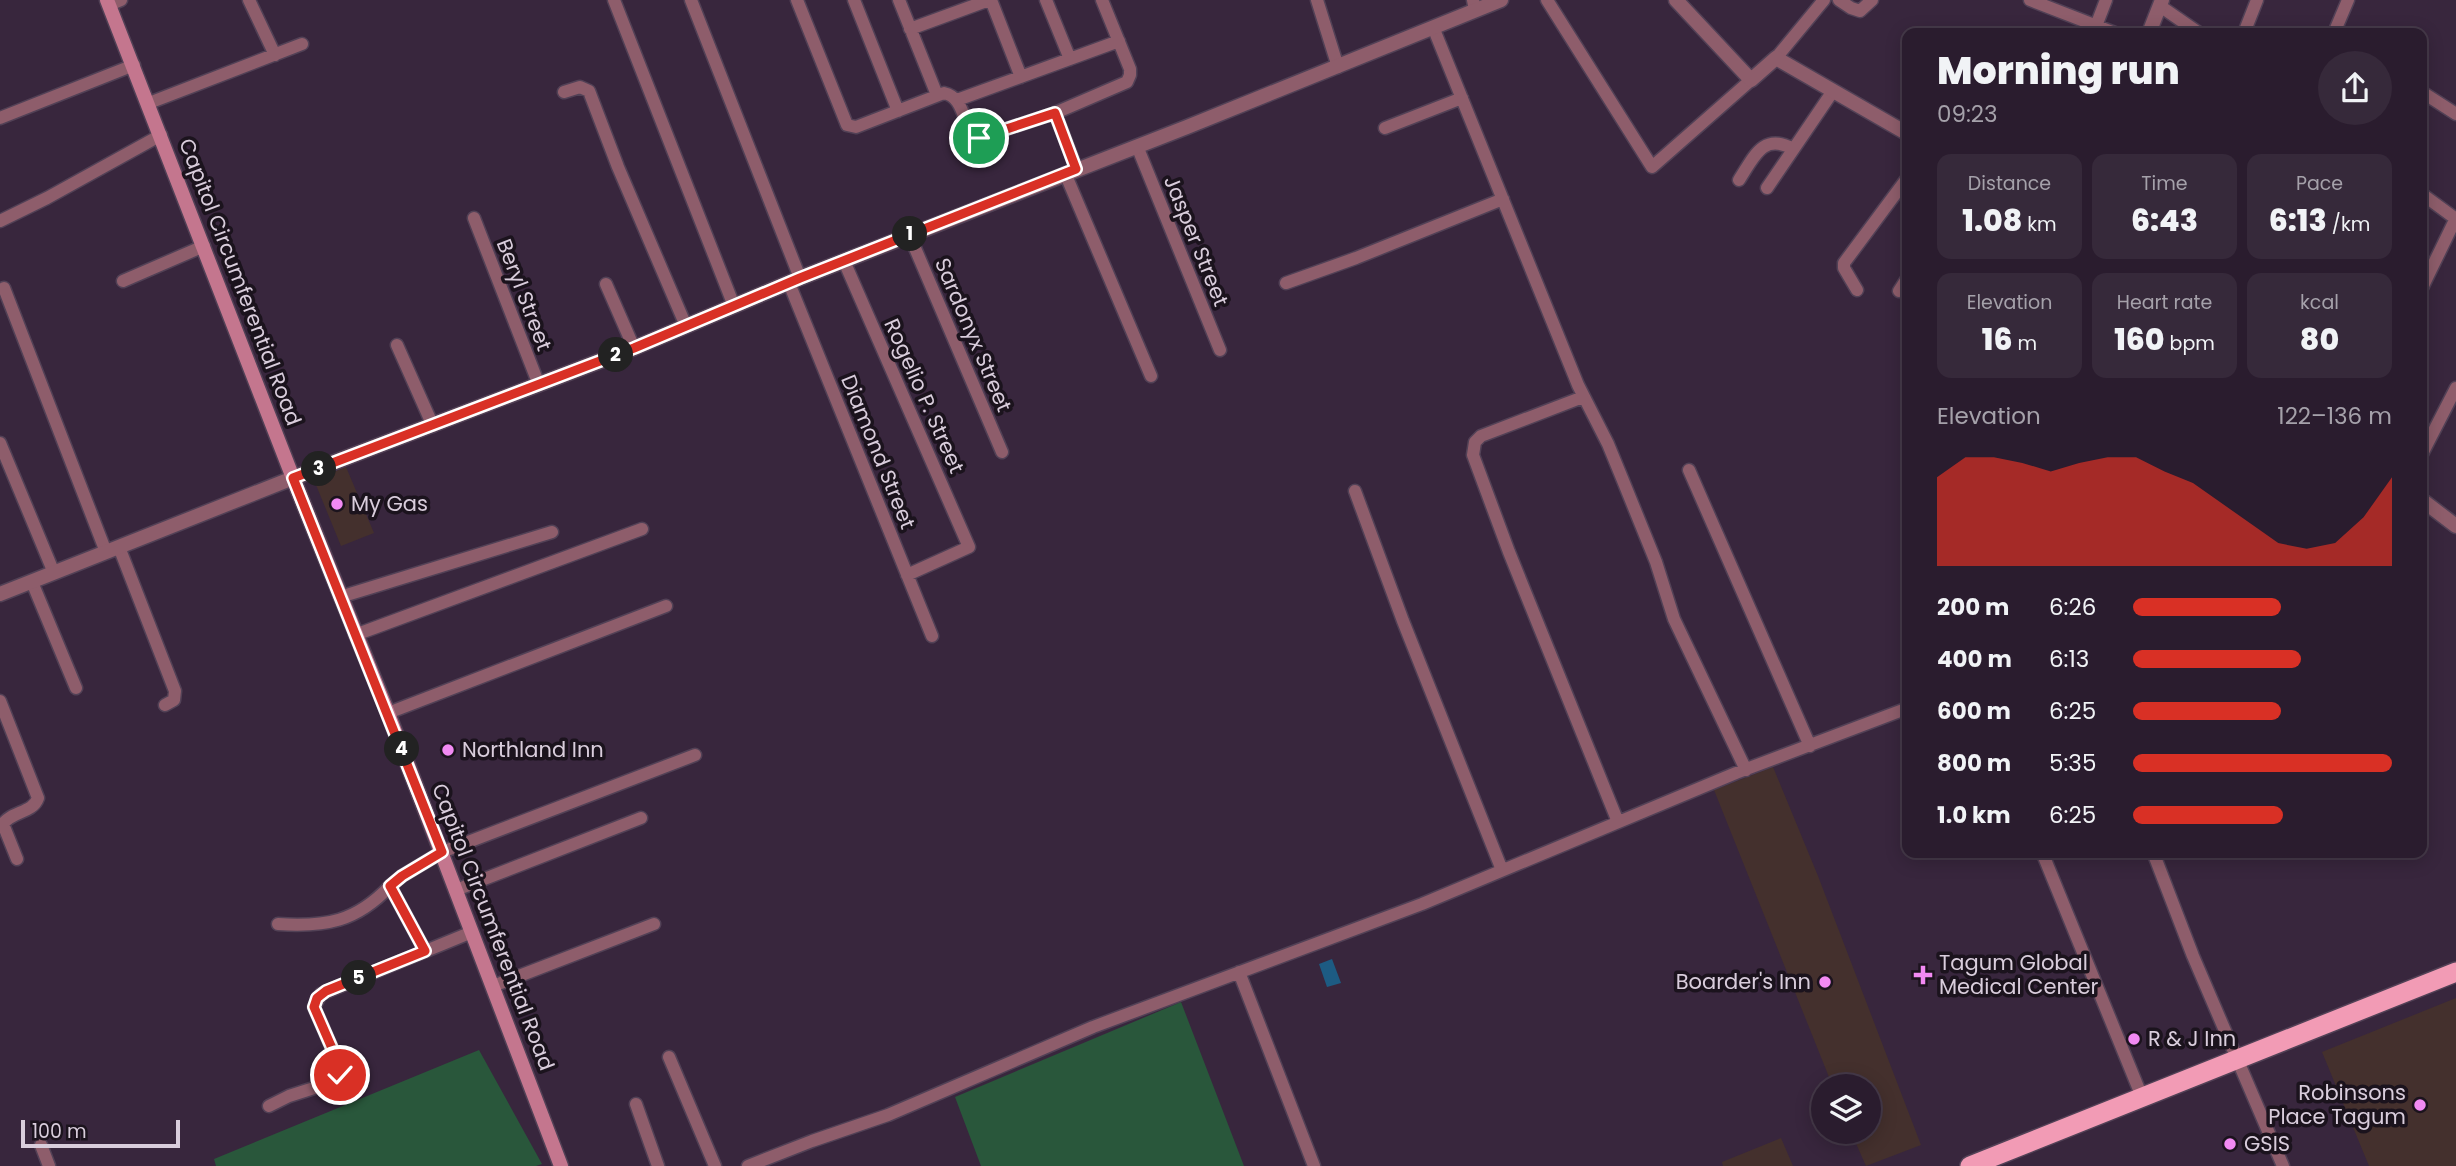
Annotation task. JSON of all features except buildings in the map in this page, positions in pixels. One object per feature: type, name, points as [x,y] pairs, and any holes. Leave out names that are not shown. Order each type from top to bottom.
[{"type":"highway","points":[[1970,1166],[2456,972]]},
{"type":"main road","name":"Capitol Circumferential Road","points":[[113,2],[134,65],[293,478],[442,852],[561,1166]]},
{"type":"street","points":[[249,0],[275,55]]},
{"type":"street","points":[[614,0],[734,306]]},
{"type":"street","name":"Diamond Street","points":[[691,0],[794,281],[932,636]]},
{"type":"street","points":[[797,0],[847,125],[856,127],[937,95],[947,94],[957,100],[973,134],[979,138],[1055,113],[1127,82],[1129,69],[1102,0]]},
{"type":"street","points":[[854,0],[898,111]]},
{"type":"street","points":[[899,0],[937,95]]},
{"type":"street","points":[[944,0],[950,13]]},
{"type":"street","points":[[910,29],[990,0],[1021,77]]},
{"type":"street","points":[[1046,0],[1070,59]]},
{"type":"street","points":[[1317,0],[1338,66]]},
{"type":"street","points":[[0,594],[293,478],[634,348],[909,234],[1338,66],[1433,27],[1474,5],[1501,0]]},
{"type":"street","points":[[1547,0],[1651,167],[1776,58],[1824,0]]},
{"type":"street","points":[[1676,0],[1751,80]]},
{"type":"street","points":[[1839,0],[1860,11],[1872,0]]},
{"type":"street","points":[[2030,0],[2101,28]]},
{"type":"street","points":[[2096,26],[2106,0]]},
{"type":"street","points":[[2246,28],[2257,0]]},
{"type":"street","points":[[2336,28],[2348,0]]},
{"type":"street","points":[[2151,28],[2161,3],[2193,28]]},
{"type":"street","points":[[1433,27],[1583,397],[1608,444],[1624,483],[1656,562],[1674,619],[1746,770]]},
{"type":"street","points":[[957,100],[1119,41]]},
{"type":"street","points":[[149,103],[302,44]]},
{"type":"street","points":[[1776,58],[1902,131]]},
{"type":"street","points":[[0,118],[134,65]]},
{"type":"street","points":[[564,92],[580,87],[589,91],[686,327]]},
{"type":"street","points":[[1767,188],[1833,91]]},
{"type":"street","points":[[2427,95],[2456,114]]},
{"type":"street","points":[[1385,128],[1462,98]]},
{"type":"street","points":[[1055,113],[1071,171],[1151,376]]},
{"type":"street","points":[[0,221],[162,135]]},
{"type":"street","points":[[1739,180],[1756,155],[1769,143],[1777,141],[1793,149]]},
{"type":"street","name":"Jasper Street","points":[[1137,146],[1220,350]]},
{"type":"street","points":[[1857,290],[1844,268],[1844,263],[1902,185]]},
{"type":"street","points":[[2427,198],[2456,219],[2427,278]]},
{"type":"street","points":[[1286,283],[1503,200]]},
{"type":"street","name":"Beryl Street","points":[[474,218],[539,385]]},
{"type":"street","name":"Sardonyx Street","points":[[909,234],[1002,452]]},
{"type":"street","points":[[123,281],[204,246]]},
{"type":"street","name":"Rogelio P. Street","points":[[844,261],[970,547],[907,575]]},
{"type":"street","points":[[606,284],[634,348]]},
{"type":"street","points":[[1899,291],[1902,286]]},
{"type":"street","points":[[4,288],[175,691],[174,700],[165,705]]},
{"type":"street","points":[[397,345],[433,426]]},
{"type":"street","points":[[2427,444],[2456,388]]},
{"type":"street","points":[[1583,397],[1481,436],[1475,442],[1473,455],[1618,822]]},
{"type":"street","points":[[0,443],[54,573]]},
{"type":"street","points":[[1689,470],[1810,746]]},
{"type":"street","points":[[1355,491],[1403,621],[1502,870]]},
{"type":"street","points":[[2427,504],[2456,526]]},
{"type":"street","points":[[355,635],[642,529]]},
{"type":"street","points":[[340,597],[552,532]]},
{"type":"street","points":[[32,582],[76,688]]},
{"type":"street","points":[[388,713],[666,606]]},
{"type":"street","points":[[0,701],[38,798],[33,807],[8,818],[4,824],[17,859]]},
{"type":"street","points":[[748,1166],[812,1140],[888,1115],[1093,1027],[1422,904],[1746,770],[1902,710]]},
{"type":"street","points":[[278,924],[322,923],[350,916],[369,906],[402,876],[442,852],[695,755]]},
{"type":"street","points":[[456,890],[641,818]]},
{"type":"street","points":[[2044,858],[2142,1097]]},
{"type":"street","points":[[2155,858],[2193,956],[2283,1166]]},
{"type":"street","points":[[390,886],[425,951]]},
{"type":"street","points":[[493,986],[654,924]]},
{"type":"street","points":[[269,1106],[336,1081],[340,1075],[338,1062],[314,1007],[321,994],[472,932]]},
{"type":"street","points":[[1239,972],[1314,1166]]},
{"type":"street","points":[[669,1057],[715,1166]]},
{"type":"street","points":[[636,1104],[659,1166]]},
{"type":"street","points":[[41,1145],[49,1166]]},
{"type":"shaded area","points":[[346,467],[374,533],[341,546],[314,480]]},
{"type":"shaded area","name":"Boarder's Inn","points":[[1773,767],[1818,876],[1921,1145],[1866,1166],[1856,1144],[1881,1144],[1881,1074],[1828,1074],[1714,790]]},
{"type":"shaded area","points":[[2456,998],[2456,1166],[2369,1166],[2322,1052]]},
{"type":"shaded area","points":[[1781,1138],[1793,1166],[1723,1166],[1722,1162]]},
{"type":"green space","points":[[1181,1002],[1244,1166],[981,1166],[955,1097]]},
{"type":"green space","points":[[479,1050],[542,1164],[216,1166],[214,1159]]},
{"type":"water","points":[[1332,959],[1341,983],[1327,987],[1319,964]]},
{"type":"place","name":"My Gas","points":[[337,504]]},
{"type":"place","name":"Northland Inn","points":[[448,750]]},
{"type":"place","name":"Tagum Global Medical Center","points":[[1923,975]]},
{"type":"place","name":"Boarder's Inn","points":[[1825,982]]},
{"type":"place","name":"R & J Inn","points":[[2134,1039]]},
{"type":"place","name":"Robinsons Place Tagum","points":[[2420,1105]]},
{"type":"place","name":"GSIS","points":[[2230,1144]]},
{"type":"route","points":[[340,1075],[338,1062],[314,1007],[315,1002],[326,991],[425,951],[390,886],[442,852],[293,478],[634,348],[800,278],[1076,169],[1055,113],[979,138]]}]
